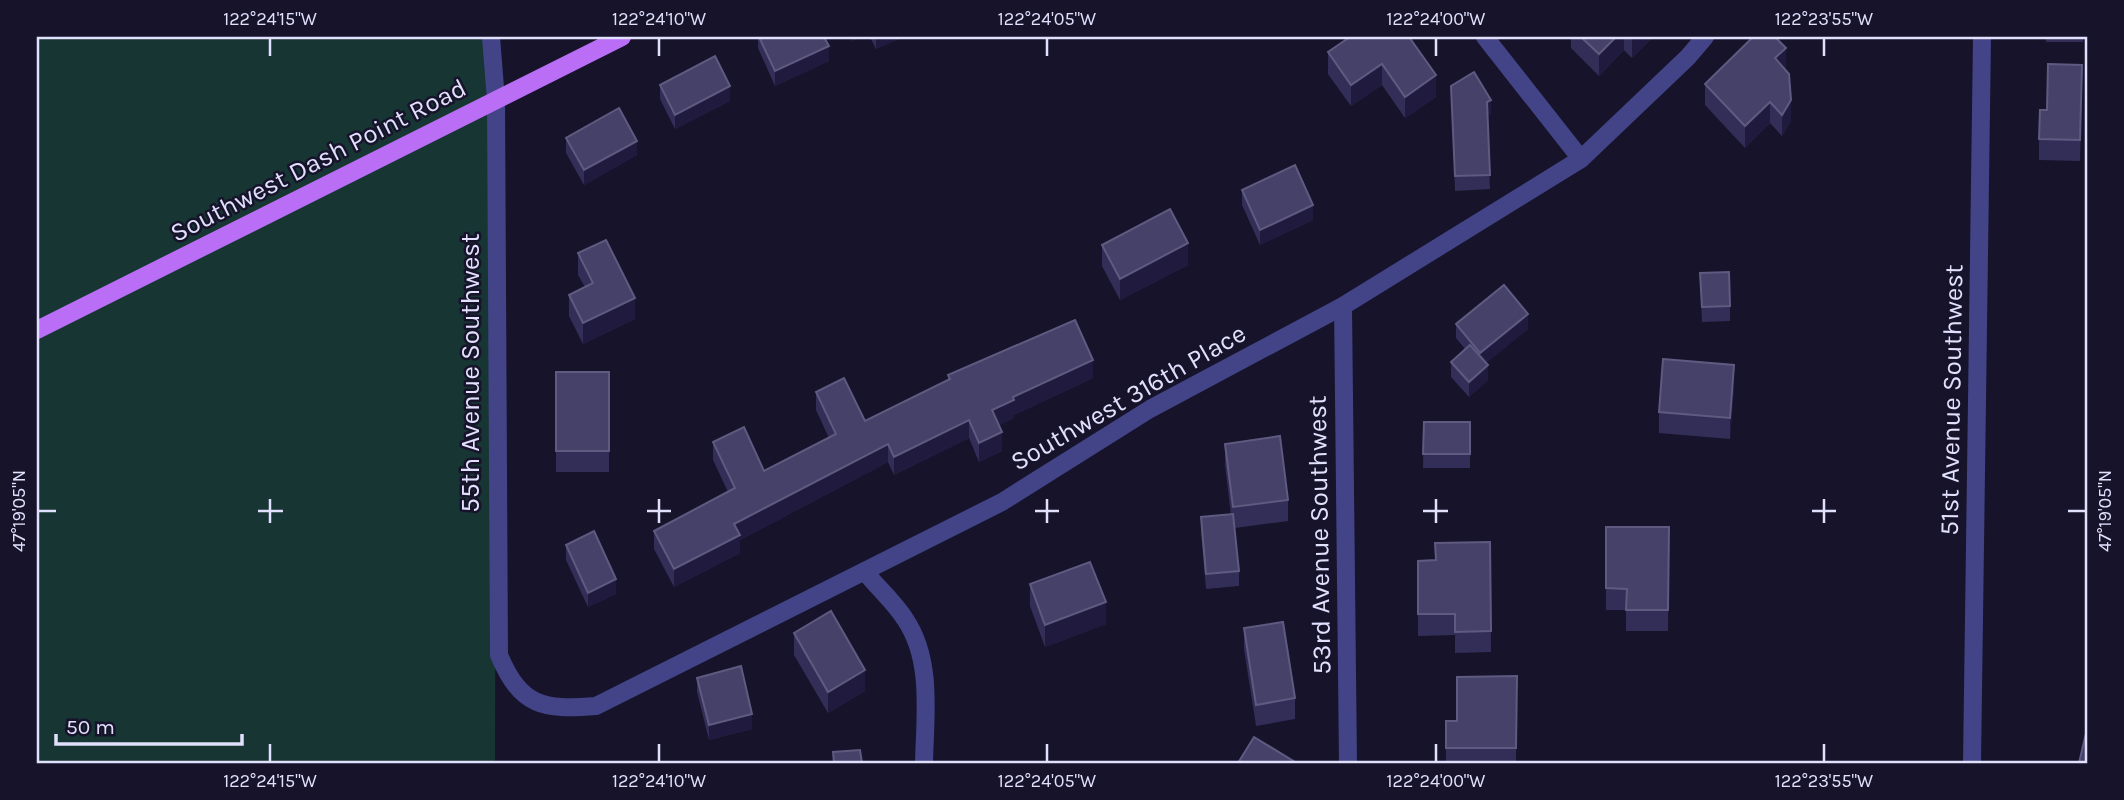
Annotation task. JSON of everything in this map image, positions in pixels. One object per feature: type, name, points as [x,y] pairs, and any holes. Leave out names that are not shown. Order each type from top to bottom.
[{"type":"main road","name":"Southwest Dash Point Road","points":[[37,330],[622,37]]},
{"type":"street","name":"55th Avenue Southwest","points":[[491,37],[496,100],[496,622],[499,655],[503,667],[509,679],[528,699]]},
{"type":"street","points":[[1485,37],[1581,159]]},
{"type":"street","name":"Southwest 316th Place","points":[[528,699],[545,707],[596,706],[866,573],[1002,502],[1150,409],[1343,306],[1581,159],[1688,57],[1705,37]]},
{"type":"street","name":"51st Avenue Southwest","points":[[1972,763],[1982,37]]},
{"type":"street","name":"53rd Avenue Southwest","points":[[1343,306],[1348,763]]},
{"type":"street","points":[[866,573],[905,620],[920,649],[925,689],[924,763]]},
{"type":"green space","points":[[37,37],[497,37],[495,763],[37,763]]},
{"type":"building","points":[[759,37],[824,37],[829,46],[775,71]]},
{"type":"building","points":[[1350,37],[1409,37],[1436,75],[1405,97],[1382,64],[1351,85],[1328,52]]},
{"type":"building","points":[[1581,37],[1616,37],[1599,54]]},
{"type":"building","points":[[1753,37],[1775,37],[1786,48],[1775,58],[1789,74],[1791,100],[1782,115],[1770,102],[1745,126],[1705,84]]},
{"type":"building","points":[[715,56],[730,86],[675,115],[660,85]]},
{"type":"building","points":[[2048,64],[2082,65],[2080,140],[2039,139],[2040,110],[2047,110]]},
{"type":"building","points":[[1474,72],[1491,100],[1487,102],[1490,175],[1455,176],[1451,86]]},
{"type":"building","points":[[619,108],[637,141],[584,170],[566,138]]},
{"type":"building","points":[[1295,165],[1313,205],[1260,230],[1242,190]]},
{"type":"building","points":[[1170,209],[1188,243],[1120,279],[1102,245]]},
{"type":"building","points":[[606,240],[635,298],[583,323],[569,295],[593,283],[578,253]]},
{"type":"building","points":[[1729,272],[1730,306],[1702,307],[1700,273]]},
{"type":"building","points":[[1504,285],[1528,314],[1480,353],[1456,324]]},
{"type":"building","points":[[1075,320],[1093,360],[1013,397],[1014,400],[992,410],[1002,432],[979,443],[969,420],[894,457],[888,444],[734,524],[740,535],[674,569],[654,531],[735,488],[713,442],[744,427],[764,471],[836,434],[816,392],[844,378],[865,421],[950,379],[948,375]]},
{"type":"building","points":[[1470,345],[1488,365],[1469,382],[1451,362]]},
{"type":"building","points":[[1663,359],[1734,365],[1730,418],[1659,412]]},
{"type":"building","points":[[556,372],[609,372],[609,451],[556,451]]},
{"type":"building","points":[[1424,422],[1470,422],[1470,454],[1423,454]]},
{"type":"building","points":[[1280,436],[1288,500],[1233,507],[1225,444]]},
{"type":"building","points":[[1233,514],[1239,571],[1206,574],[1201,517]]},
{"type":"building","points":[[1606,527],[1669,527],[1668,610],[1626,610],[1627,589],[1606,588]]},
{"type":"building","points":[[594,531],[616,579],[588,593],[566,545]]},
{"type":"building","points":[[1490,542],[1491,631],[1455,632],[1455,614],[1418,614],[1418,561],[1436,560],[1435,543]]},
{"type":"building","points":[[1090,562],[1106,602],[1045,625],[1030,584]]},
{"type":"building","points":[[831,611],[865,670],[828,692],[794,633]]},
{"type":"building","points":[[1283,622],[1295,698],[1256,705],[1244,628]]},
{"type":"building","points":[[741,666],[752,714],[709,725],[697,678]]},
{"type":"building","points":[[1517,676],[1516,748],[1446,748],[1446,721],[1457,721],[1457,677]]},
{"type":"building","points":[[2087,729],[2087,763],[2079,763]]},
{"type":"building","points":[[1254,737],[1295,762],[1238,763]]},
{"type":"building","points":[[860,750],[862,763],[834,763],[833,752]]}]
